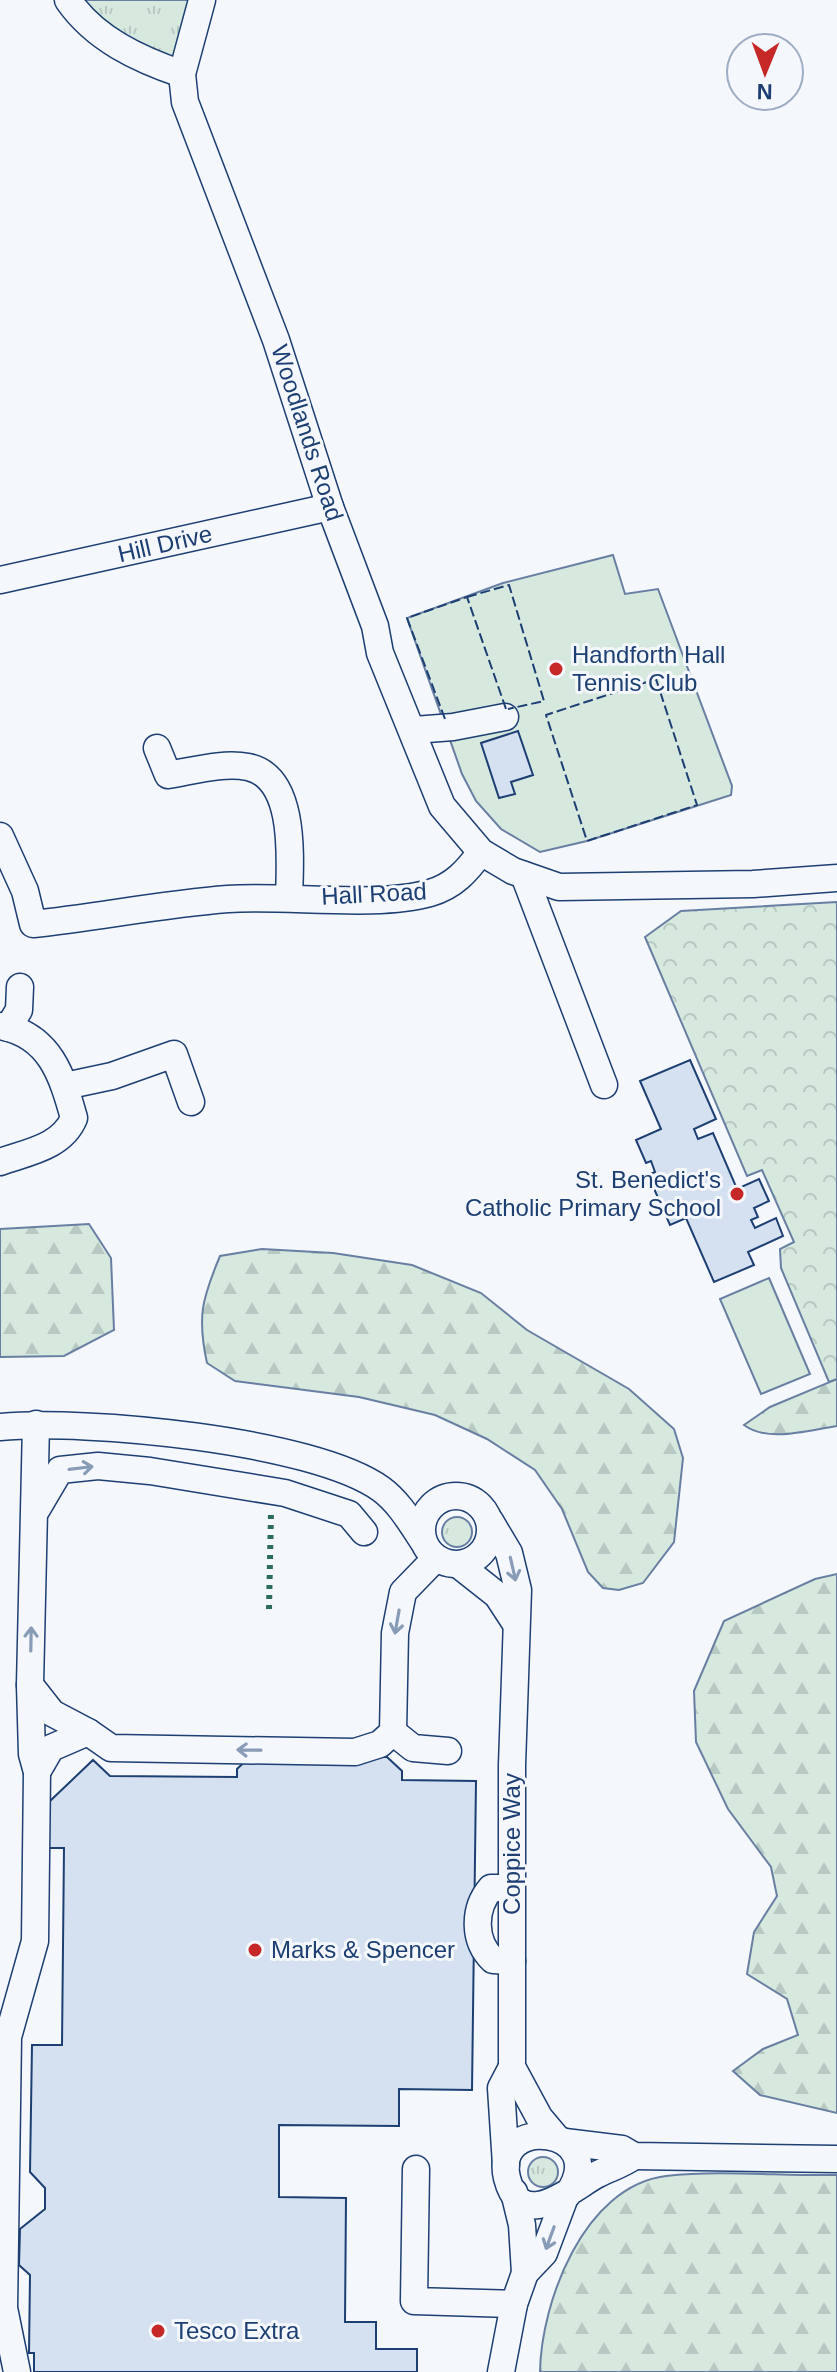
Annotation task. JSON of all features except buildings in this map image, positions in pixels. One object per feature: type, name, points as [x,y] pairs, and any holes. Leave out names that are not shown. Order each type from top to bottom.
[{"type":"street","points":[[68,0],[81,18],[106,38],[145,61],[182,74]]},
{"type":"street","name":"Woodlands Road","points":[[202,0],[182,74],[185,102],[276,340],[330,507],[375,626],[380,653],[414,730],[442,806],[481,852]]},
{"type":"street","name":"Hill Drive","points":[[0,580],[330,507]]},
{"type":"street","points":[[414,730],[453,727],[505,717]]},
{"type":"street","points":[[157,748],[168,775],[223,767],[247,767],[264,772],[277,788],[286,814],[291,846],[289,898]]},
{"type":"street","name":"Hall Road","points":[[0,836],[25,891],[33,924],[227,899],[393,898],[427,894],[446,887],[464,874],[481,852]]},
{"type":"street","points":[[481,852],[524,875],[559,887],[753,884],[837,878]]},
{"type":"street","points":[[524,875],[604,1085]]},
{"type":"street","points":[[0,1162],[46,1147],[68,1132],[74,1118],[65,1086],[44,1047],[4,1027],[19,1010],[20,987]]},
{"type":"street","points":[[65,1086],[112,1076],[174,1054],[191,1102]]},
{"type":"street","points":[[17,2372],[4,2308],[8,2037],[35,1941],[37,1772],[32,1754],[30,1685],[36,1424]]},
{"type":"street","points":[[0,1427],[36,1424],[176,1435],[292,1454],[358,1476],[382,1490],[440,1555],[497,1595],[514,1621]]},
{"type":"street","points":[[35,1513],[60,1470],[98,1466],[271,1490],[349,1514],[364,1532]]},
{"type":"street","points":[[30,1685],[52,1713],[111,1748],[355,1752],[380,1744],[393,1732],[395,1633],[403,1592],[440,1555],[481,1555],[488,1545],[490,1521],[485,1511],[468,1497],[382,1490]]},
{"type":"street","points":[[440,1555],[423,1519],[429,1509],[446,1497]]},
{"type":"street","name":"Coppice Way","points":[[490,1521],[509,1553],[518,1590],[514,1621],[512,2067],[501,2088],[510,2180],[522,2225],[525,2273]]},
{"type":"street","points":[[37,1772],[51,1748],[88,1732]]},
{"type":"street","points":[[393,1732],[413,1748],[448,1751]]},
{"type":"street","name":"Coppice Way","points":[[512,2067],[539,2117],[560,2139]]},
{"type":"street","points":[[634,2156],[555,2203],[533,2204],[510,2180],[513,2147],[532,2135],[622,2149],[634,2156],[837,2159]]},
{"type":"street","points":[[501,2372],[514,2304],[525,2273],[544,2253],[566,2195],[578,2174],[577,2162],[560,2139]]},
{"type":"street","points":[[416,2169],[414,2301],[514,2304]]},
{"type":"green space","points":[[68,0],[202,0],[182,74]]},
{"type":"green space","name":"Handforth Hall Tennis Club","points":[[613,555],[625,594],[658,589],[732,786],[731,795],[587,841],[540,852],[501,829],[476,801],[462,774],[407,618],[503,583]]},
{"type":"green space","points":[[837,902],[837,1379],[829,1382],[781,1268],[780,1249],[794,1242],[762,1170],[747,1176],[645,937],[681,911]]},
{"type":"green space","points":[[89,1224],[111,1258],[114,1330],[64,1356],[0,1357],[0,1229]]},
{"type":"green space","points":[[262,1249],[333,1253],[412,1265],[481,1293],[527,1330],[629,1389],[674,1429],[683,1458],[674,1542],[643,1583],[619,1590],[603,1588],[588,1572],[562,1509],[535,1470],[487,1439],[435,1415],[359,1397],[235,1381],[207,1363],[202,1333],[203,1308],[220,1256]]},
{"type":"green space","points":[[769,1278],[810,1374],[761,1394],[720,1299]]},
{"type":"green space","points":[[837,1379],[837,1426],[777,1434],[744,1425],[770,1407]]},
{"type":"green space","points":[[457,1517],[468,1521],[472,1532],[468,1543],[457,1547],[446,1543],[442,1532],[446,1521]]},
{"type":"green space","points":[[837,1574],[837,2113],[760,2095],[733,2071],[763,2049],[798,2035],[787,1999],[747,1974],[754,1932],[777,1896],[771,1867],[728,1809],[696,1742],[694,1691],[724,1621],[815,1579]]},
{"type":"green space","points":[[543,2157],[554,2161],[558,2172],[554,2183],[543,2187],[532,2183],[528,2172],[532,2161]]},
{"type":"green space","points":[[687,2174],[837,2175],[837,2372],[540,2372],[549,2313],[573,2252],[590,2224],[612,2201],[637,2184]]},
{"type":"hedge","points":[[269,1609],[271,1512]]},
{"type":"fence","points":[[467,597],[509,585],[544,701],[508,709]]},
{"type":"fence","points":[[445,719],[407,618],[467,597],[506,709]]},
{"type":"fence","points":[[656,679],[697,805],[587,841],[546,715],[656,679]]},
{"type":"place","name":"Handforth Hall Tennis Club","points":[[556,669]]},
{"type":"place","name":"St. Benedict's Catholic Primary School","points":[[737,1194]]},
{"type":"place","name":"Marks & Spencer","points":[[255,1950]]},
{"type":"place","name":"Tesco Extra","points":[[158,2331]]}]
